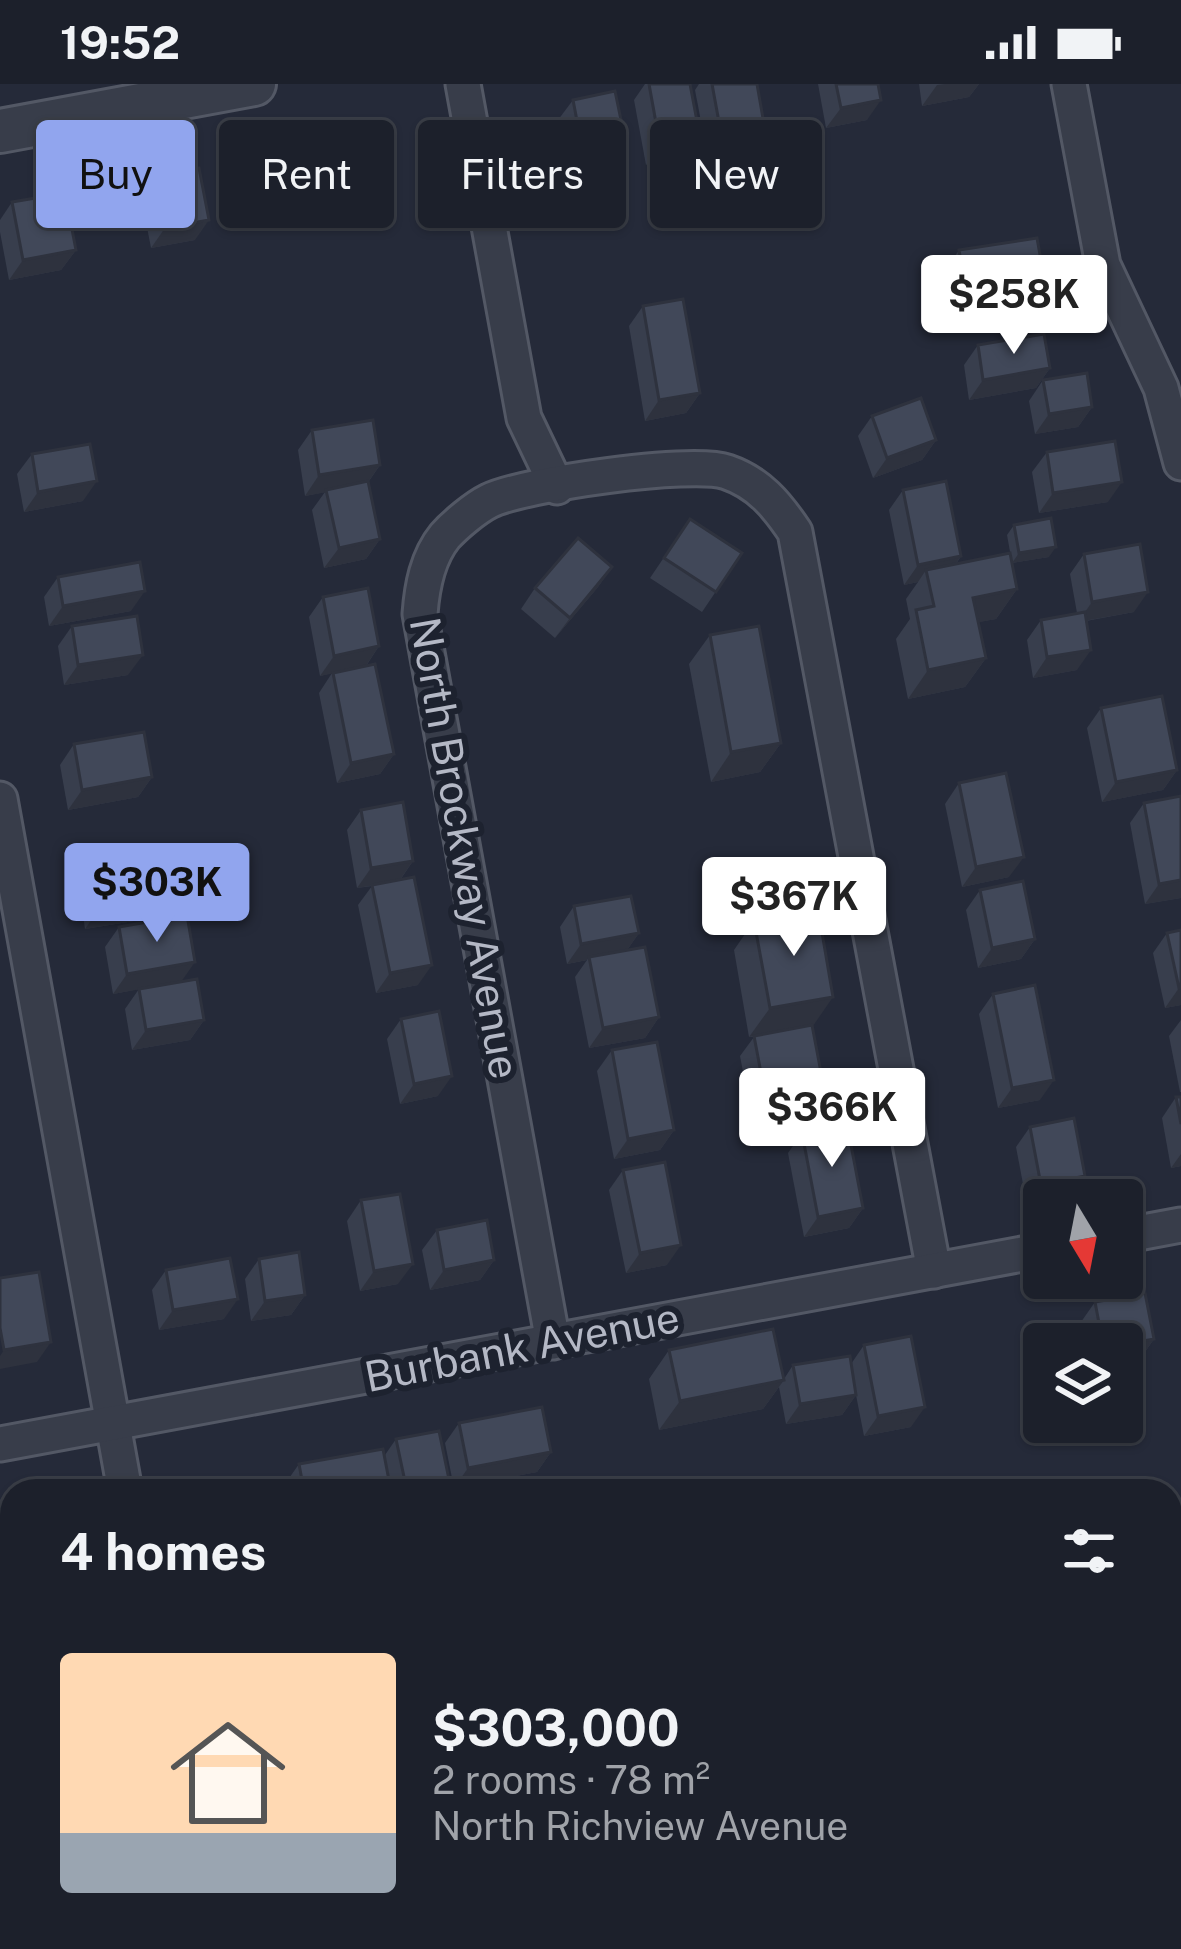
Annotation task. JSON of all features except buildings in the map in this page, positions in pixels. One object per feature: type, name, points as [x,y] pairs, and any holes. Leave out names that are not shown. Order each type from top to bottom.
[{"type":"street","points":[[0,131],[254,84]]},
{"type":"street","points":[[463,84],[524,418],[557,487]]},
{"type":"street","points":[[1069,84],[1103,265],[1161,388],[1181,463]]},
{"type":"street","name":"North Brockway Avenue","points":[[554,1342],[420,614],[422,586],[445,536],[490,500],[557,487],[687,465],[722,470],[767,495],[795,532],[934,1270]]},
{"type":"street","points":[[0,799],[123,1479]]},
{"type":"street","points":[[1143,1232],[1181,1225]]},
{"type":"street","name":"Burbank Avenue","points":[[0,1444],[1023,1254]]}]
